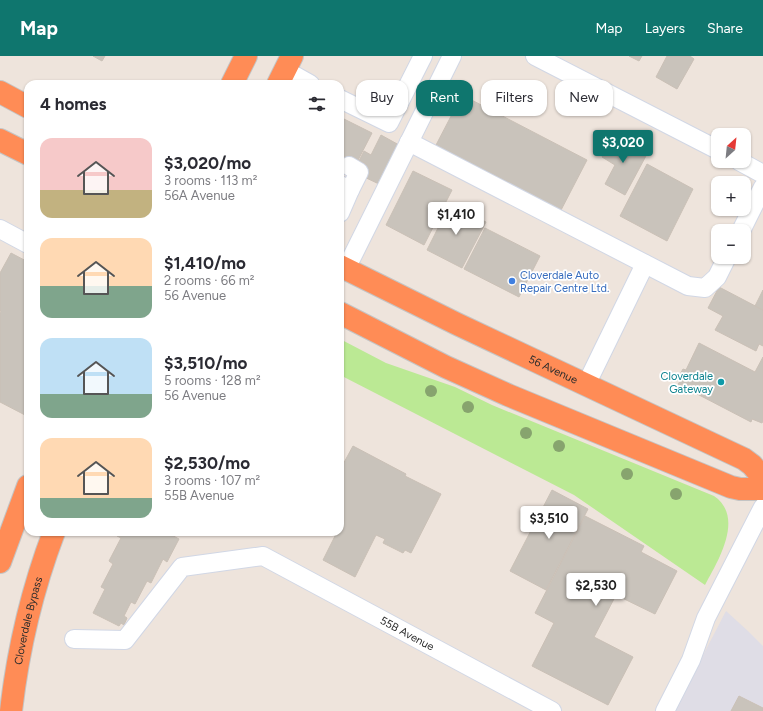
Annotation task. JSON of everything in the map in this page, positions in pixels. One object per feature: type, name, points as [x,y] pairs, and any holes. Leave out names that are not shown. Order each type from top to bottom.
[{"type":"highway","points":[[234,80],[246,56]]},
{"type":"highway","points":[[0,92],[24,105]]},
{"type":"highway","points":[[0,140],[24,152]]},
{"type":"highway","name":"56 Avenue","points":[[344,268],[457,324],[744,459],[752,465],[763,478]]},
{"type":"highway","points":[[344,316],[446,367],[508,395],[731,487],[740,489],[763,489]]},
{"type":"highway","points":[[0,562],[24,497]]},
{"type":"highway","name":"Cloverdale Bypass","points":[[12,704],[26,620],[38,578],[53,536]]},
{"type":"street","points":[[344,101],[389,123],[423,56]]},
{"type":"street","points":[[344,265],[409,142],[452,56]]},
{"type":"street","points":[[535,56],[711,146]]},
{"type":"street","points":[[285,70],[303,80]]},
{"type":"street","points":[[409,142],[688,286],[706,288],[717,277],[724,264]]},
{"type":"street","points":[[345,188],[360,172],[348,166]]},
{"type":"street","points":[[751,168],[763,174]]},
{"type":"street","points":[[744,224],[763,187]]},
{"type":"street","points":[[0,230],[24,242]]},
{"type":"street","points":[[586,385],[645,264]]},
{"type":"street","points":[[665,711],[692,660],[706,618],[763,507]]},
{"type":"street","name":"55B Avenue","points":[[74,639],[125,640],[182,567],[262,556],[552,711]]},
{"type":"shaded area","points":[[726,611],[763,646],[763,711],[674,711]]},
{"type":"green space","points":[[344,341],[386,363],[455,387],[492,405],[714,496],[723,505],[728,515],[728,527],[722,552],[705,585],[574,495],[344,377]]},
{"type":"building","points":[[93,56],[105,56],[102,61]]},
{"type":"building","points":[[629,56],[642,56],[639,61]]},
{"type":"building","points":[[667,56],[690,56],[694,59],[677,89],[656,77]]},
{"type":"building","points":[[473,101],[481,105],[481,116],[502,116],[587,160],[560,212],[435,147],[451,116],[473,116]]},
{"type":"building","points":[[344,119],[372,133],[356,164],[351,161],[344,174]]},
{"type":"building","points":[[381,135],[399,145],[379,184],[360,175],[366,164],[359,161],[364,151],[371,155]]},
{"type":"building","points":[[614,136],[647,154],[625,195],[605,184],[615,165],[602,157]]},
{"type":"building","points":[[647,164],[693,189],[667,241],[620,216]]},
{"type":"building","points":[[413,171],[452,190],[424,245],[386,225]]},
{"type":"building","points":[[450,204],[486,222],[462,268],[427,250]]},
{"type":"building","points":[[485,228],[540,256],[519,297],[464,269]]},
{"type":"building","points":[[11,253],[24,260],[24,414],[0,402],[0,273]]},
{"type":"building","points":[[719,287],[763,310],[763,346],[759,344],[756,351],[715,330],[723,316],[708,308]]},
{"type":"building","points":[[763,290],[763,310],[755,306]]},
{"type":"building","name":"Cloverdale Gateway","points":[[699,343],[755,372],[763,357],[762,423],[752,419],[751,422],[678,384],[682,379],[678,378],[683,369],[686,370]]},
{"type":"building","points":[[353,446],[406,474],[405,476],[441,494],[411,553],[405,550],[403,553],[383,543],[385,539],[376,535],[355,577],[323,560],[335,536],[344,536],[344,462]]},
{"type":"building","points":[[552,490],[588,509],[546,590],[510,571]]},
{"type":"building","points":[[585,516],[644,546],[641,552],[677,571],[655,614],[616,595],[594,637],[633,657],[608,705],[532,666],[554,623],[535,613]]},
{"type":"building","points":[[117,536],[173,536],[179,539],[167,562],[163,559],[151,583],[147,581],[135,604],[131,602],[124,616],[127,618],[124,625],[121,623],[119,626],[93,613],[105,589],[101,587],[113,564],[109,561],[121,538]]},
{"type":"building","points":[[739,696],[763,708],[763,711],[731,711]]},
{"type":"place","name":"Cloverdale Auto Repair Centre Ltd.","points":[[512,281]]},
{"type":"place","name":"Cloverdale Gateway","points":[[721,382]]}]
